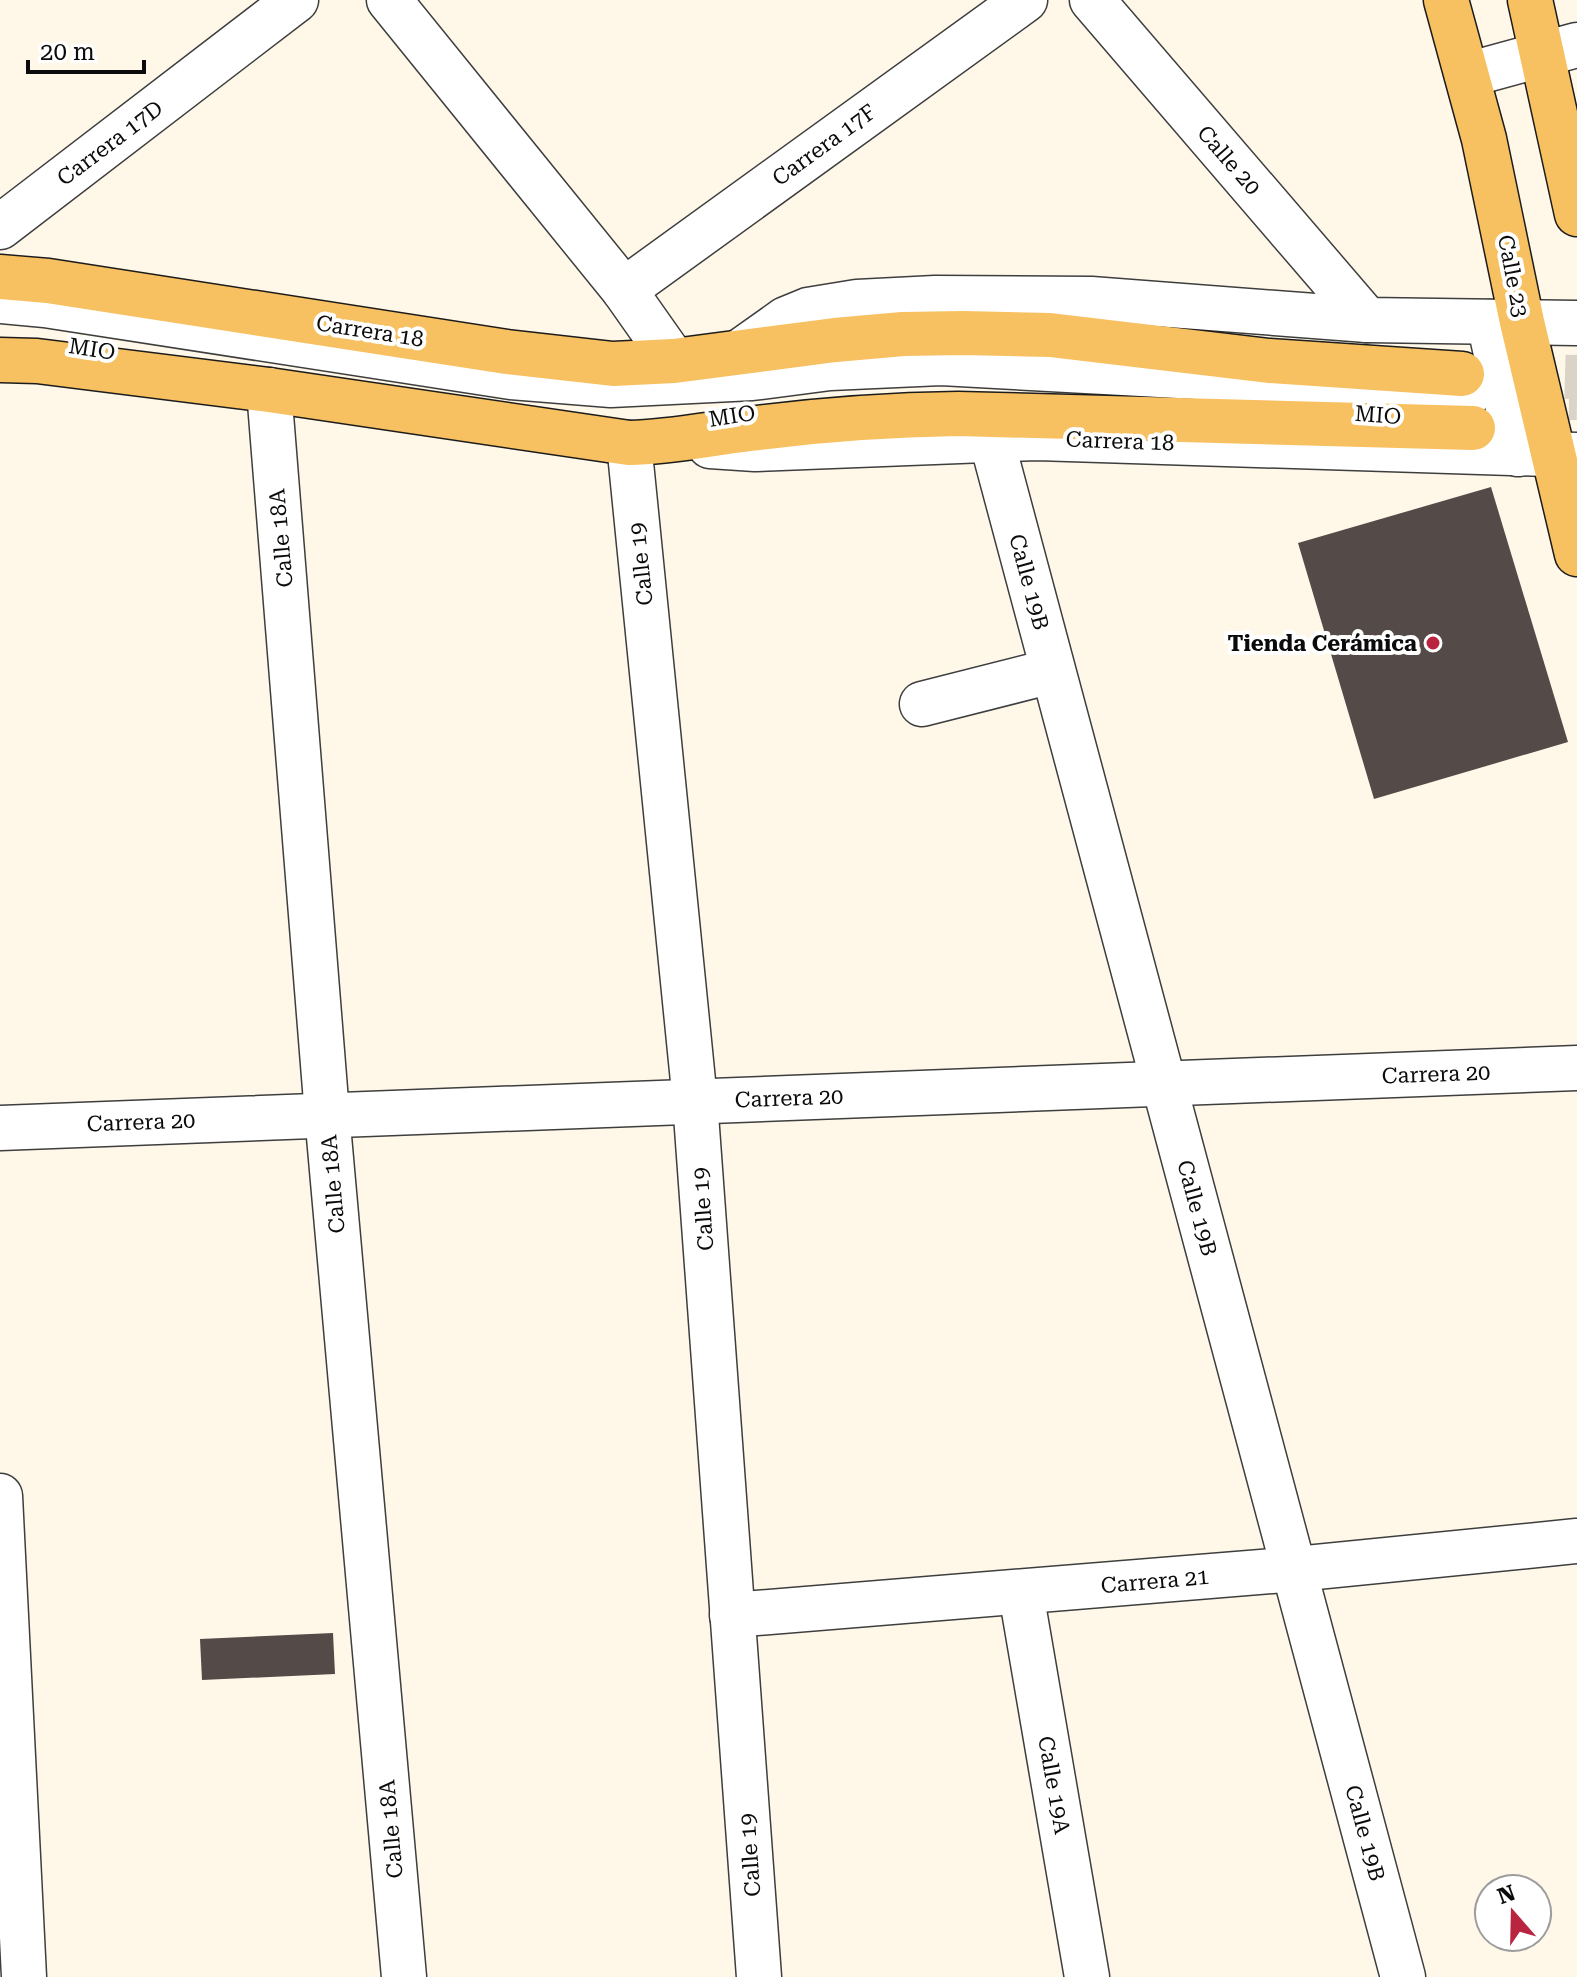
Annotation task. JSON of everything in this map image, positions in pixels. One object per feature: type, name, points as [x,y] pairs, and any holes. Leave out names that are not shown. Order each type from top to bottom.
[{"type":"main road","name":"Calle 23","points":[[1446,0],[1484,139],[1506,322],[1550,455],[1577,554]]},
{"type":"main road","points":[[1530,0],[1559,50],[1577,214]]},
{"type":"main road","name":"Carrera 18","points":[[0,277],[48,281],[557,359],[613,364],[674,361],[903,334],[1050,335],[1269,361],[1468,404]]},
{"type":"main road","name":"Carrera 18","points":[[0,360],[37,361],[269,390],[646,443],[891,415],[1468,404]]},
{"type":"street","name":"Carrera 17D","points":[[0,227],[296,0]]},
{"type":"street","points":[[389,0],[624,290],[674,361]]},
{"type":"street","name":"Carrera 17F","points":[[624,290],[1025,0]]},
{"type":"street","name":"Calle 20","points":[[1092,0],[1367,320]]},
{"type":"street","points":[[1467,75],[1559,50]]},
{"type":"street","name":"Carrera 18","points":[[741,351],[786,319],[808,310],[857,302],[935,298],[1091,299],[1367,320],[1577,323]]},
{"type":"street","name":"MIO","points":[[0,301],[45,305],[560,382],[611,385],[676,382],[752,378],[830,368],[941,363],[1270,381],[1424,396],[1468,404]]},
{"type":"street","name":"MIO","points":[[0,340],[40,340],[594,429],[635,431],[857,399],[952,394],[1468,404]]},
{"type":"street","name":"Calle 18A","points":[[269,390],[327,1114],[404,1977]]},
{"type":"street","name":"Carrera 18","points":[[646,443],[755,449],[991,438],[1550,455]]},
{"type":"street","name":"Calle 19B","points":[[991,438],[1403,1977]]},
{"type":"street","name":"Calle 19","points":[[646,443],[759,1977]]},
{"type":"street","points":[[922,704],[1052,671]]},
{"type":"street","name":"Carrera 20","points":[[0,1128],[1577,1068]]},
{"type":"street","points":[[0,1496],[24,1977]]},
{"type":"street","name":"Carrera 21","points":[[732,1615],[1296,1569],[1577,1541]]},
{"type":"street","name":"Calle 19A","points":[[1021,1593],[1087,1977]]},
{"type":"building","name":"Tienda Cerámica","points":[[1491,487],[1568,742],[1374,799],[1298,543]]},
{"type":"building","points":[[333,1633],[335,1674],[202,1680],[200,1639]]},
{"type":"tunnel","points":[[1499,375],[1577,377]]},
{"type":"tunnel","points":[[1503,397],[1577,398]]},
{"type":"tunnel","points":[[1511,428],[1577,430]]},
{"type":"place","name":"Tienda Cerámica","points":[[1433,643]]}]
